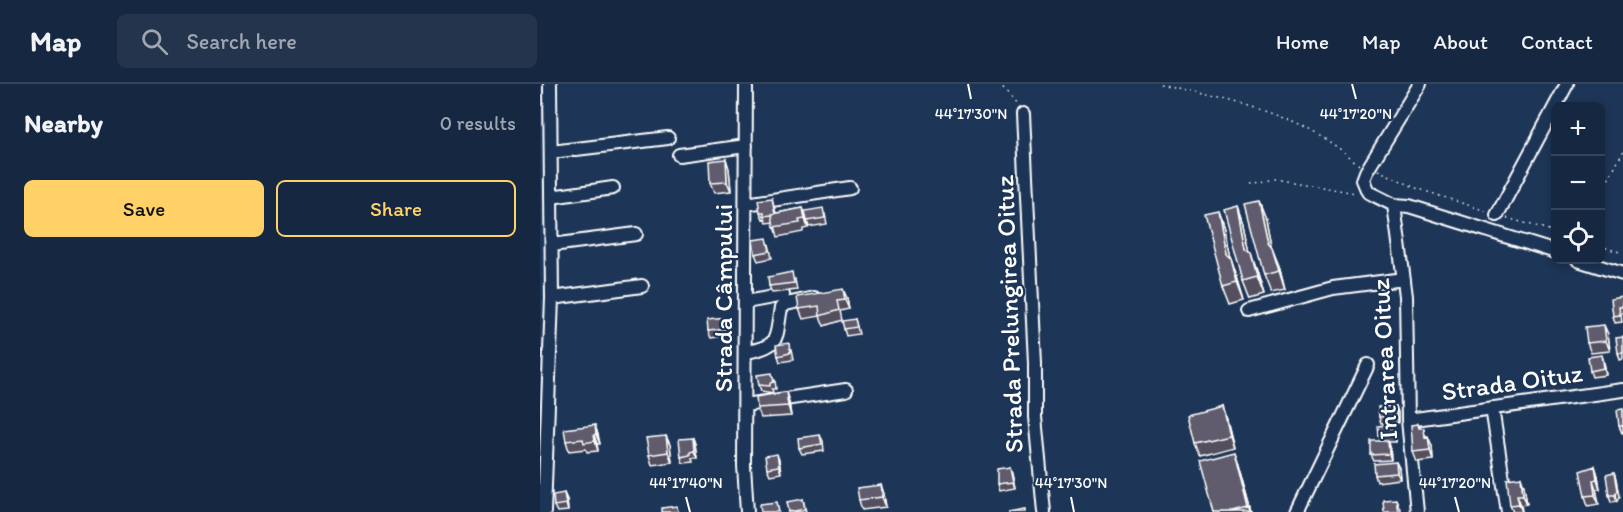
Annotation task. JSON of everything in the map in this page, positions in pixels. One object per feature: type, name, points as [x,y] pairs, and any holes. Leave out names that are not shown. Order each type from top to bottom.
[{"type":"street","points":[[544,512],[545,324],[552,298],[550,84]]},
{"type":"street","name":"Strada Câmpului","points":[[746,84],[747,512]]},
{"type":"street","points":[[1420,84],[1367,169],[1365,187],[1368,192],[1395,205],[1410,206],[1551,250]]},
{"type":"street","points":[[1497,215],[1568,84]]},
{"type":"street","name":"Strada Prelungirea Oituz","points":[[1023,114],[1035,363],[1035,417],[1044,512]]},
{"type":"street","points":[[551,152],[668,138]]},
{"type":"street","points":[[679,155],[746,146]]},
{"type":"street","points":[[551,196],[613,188]]},
{"type":"street","points":[[746,204],[850,188]]},
{"type":"street","name":"Intrarea Oituz","points":[[1395,205],[1404,279],[1408,420],[1417,512]]},
{"type":"street","points":[[552,245],[636,234]]},
{"type":"street","points":[[1591,264],[1623,274]]},
{"type":"street","points":[[1249,311],[1333,288],[1404,279]]},
{"type":"street","points":[[552,298],[642,286]]},
{"type":"street","points":[[746,302],[783,295]]},
{"type":"street","points":[[746,352],[769,346],[776,340],[782,308],[786,304],[823,297]]},
{"type":"street","points":[[1297,512],[1368,365]]},
{"type":"street","points":[[745,405],[846,390]]},
{"type":"street","name":"Strada Oituz","points":[[1408,420],[1623,390]]},
{"type":"street","points":[[1492,408],[1508,512]]},
{"type":"path","points":[[999,84],[1015,101],[1023,114]]},
{"type":"path","points":[[1160,84],[1265,109],[1332,142],[1367,169],[1416,188],[1551,231]]},
{"type":"path","points":[[1605,186],[1623,152]]},
{"type":"path","points":[[1251,184],[1275,179],[1353,193],[1365,187]]},
{"type":"path","points":[[1605,248],[1623,253]]},
{"type":"building","points":[[726,159],[727,182],[710,183],[709,161]]},
{"type":"building","points":[[772,198],[775,213],[764,216],[764,212],[760,212],[758,200]]},
{"type":"building","points":[[1259,201],[1268,243],[1272,248],[1279,271],[1264,275],[1245,204]]},
{"type":"building","points":[[1238,206],[1246,249],[1251,253],[1257,277],[1243,281],[1224,210]]},
{"type":"building","points":[[803,208],[805,219],[799,220],[800,223],[774,227],[772,214]]},
{"type":"building","points":[[823,208],[825,218],[807,221],[805,211]]},
{"type":"building","points":[[1218,212],[1226,254],[1231,259],[1237,282],[1223,286],[1204,215]]},
{"type":"building","points":[[767,238],[770,251],[755,254],[753,240]]},
{"type":"building","points":[[792,272],[794,283],[769,286],[768,277]]},
{"type":"building","points":[[843,289],[845,300],[837,301],[839,310],[820,316],[819,306],[799,309],[797,297]]},
{"type":"building","points":[[1623,297],[1623,307],[1619,307],[1620,315],[1613,316],[1611,299]]},
{"type":"building","points":[[727,318],[728,329],[708,331],[707,320]]},
{"type":"building","points":[[855,319],[857,327],[844,329],[842,321]]},
{"type":"building","points":[[1604,325],[1606,341],[1587,343],[1585,327]]},
{"type":"building","points":[[1623,337],[1623,353],[1618,353],[1616,338]]},
{"type":"building","points":[[789,343],[790,353],[778,356],[776,345]]},
{"type":"building","points":[[1602,355],[1604,368],[1590,371],[1588,357]]},
{"type":"building","points":[[772,373],[774,382],[770,383],[770,386],[759,385],[757,375]]},
{"type":"building","points":[[786,392],[788,406],[757,408],[756,397]]},
{"type":"building","points":[[1222,406],[1229,435],[1195,443],[1188,415]]},
{"type":"building","points":[[1396,406],[1396,416],[1379,417],[1378,407]]},
{"type":"building","points":[[1623,409],[1623,426],[1619,426],[1617,410]]},
{"type":"building","points":[[1393,424],[1394,435],[1379,436],[1378,426]]},
{"type":"building","points":[[1418,424],[1419,428],[1424,428],[1425,437],[1428,436],[1430,450],[1413,452],[1411,425]]},
{"type":"building","points":[[595,425],[595,441],[584,443],[583,439],[566,441],[564,429]]},
{"type":"building","points":[[820,435],[822,444],[799,448],[798,438]]},
{"type":"building","points":[[666,436],[668,452],[649,455],[646,438]]},
{"type":"building","points":[[693,438],[694,451],[690,452],[690,455],[681,457],[679,439]]},
{"type":"building","points":[[1371,441],[1388,441],[1389,454],[1371,455]]},
{"type":"building","points":[[1234,452],[1248,508],[1233,512],[1214,512],[1200,461]]},
{"type":"building","points":[[777,454],[779,466],[767,468],[765,456]]},
{"type":"building","points":[[1396,462],[1397,473],[1375,475],[1374,464]]},
{"type":"building","points":[[1595,466],[1597,479],[1593,480],[1595,495],[1585,496],[1580,471]]},
{"type":"building","points":[[1010,467],[1013,482],[997,484],[997,469]]},
{"type":"building","points":[[1614,473],[1617,490],[1615,495],[1609,495],[1606,475]]},
{"type":"building","points":[[1521,477],[1523,495],[1517,495],[1519,504],[1510,505],[1507,479]]},
{"type":"building","points":[[881,485],[882,497],[859,500],[857,488]]},
{"type":"building","points":[[564,493],[566,504],[554,506],[553,495]]},
{"type":"building","points":[[803,499],[805,509],[789,512],[787,502]]},
{"type":"building","points":[[1396,499],[1398,512],[1384,512],[1383,500]]},
{"type":"building","points":[[777,502],[779,512],[761,512],[760,504]]},
{"type":"building","points":[[677,506],[678,512],[662,512],[662,508]]},
{"type":"building","points":[[1025,509],[1025,512],[1008,512]]}]
